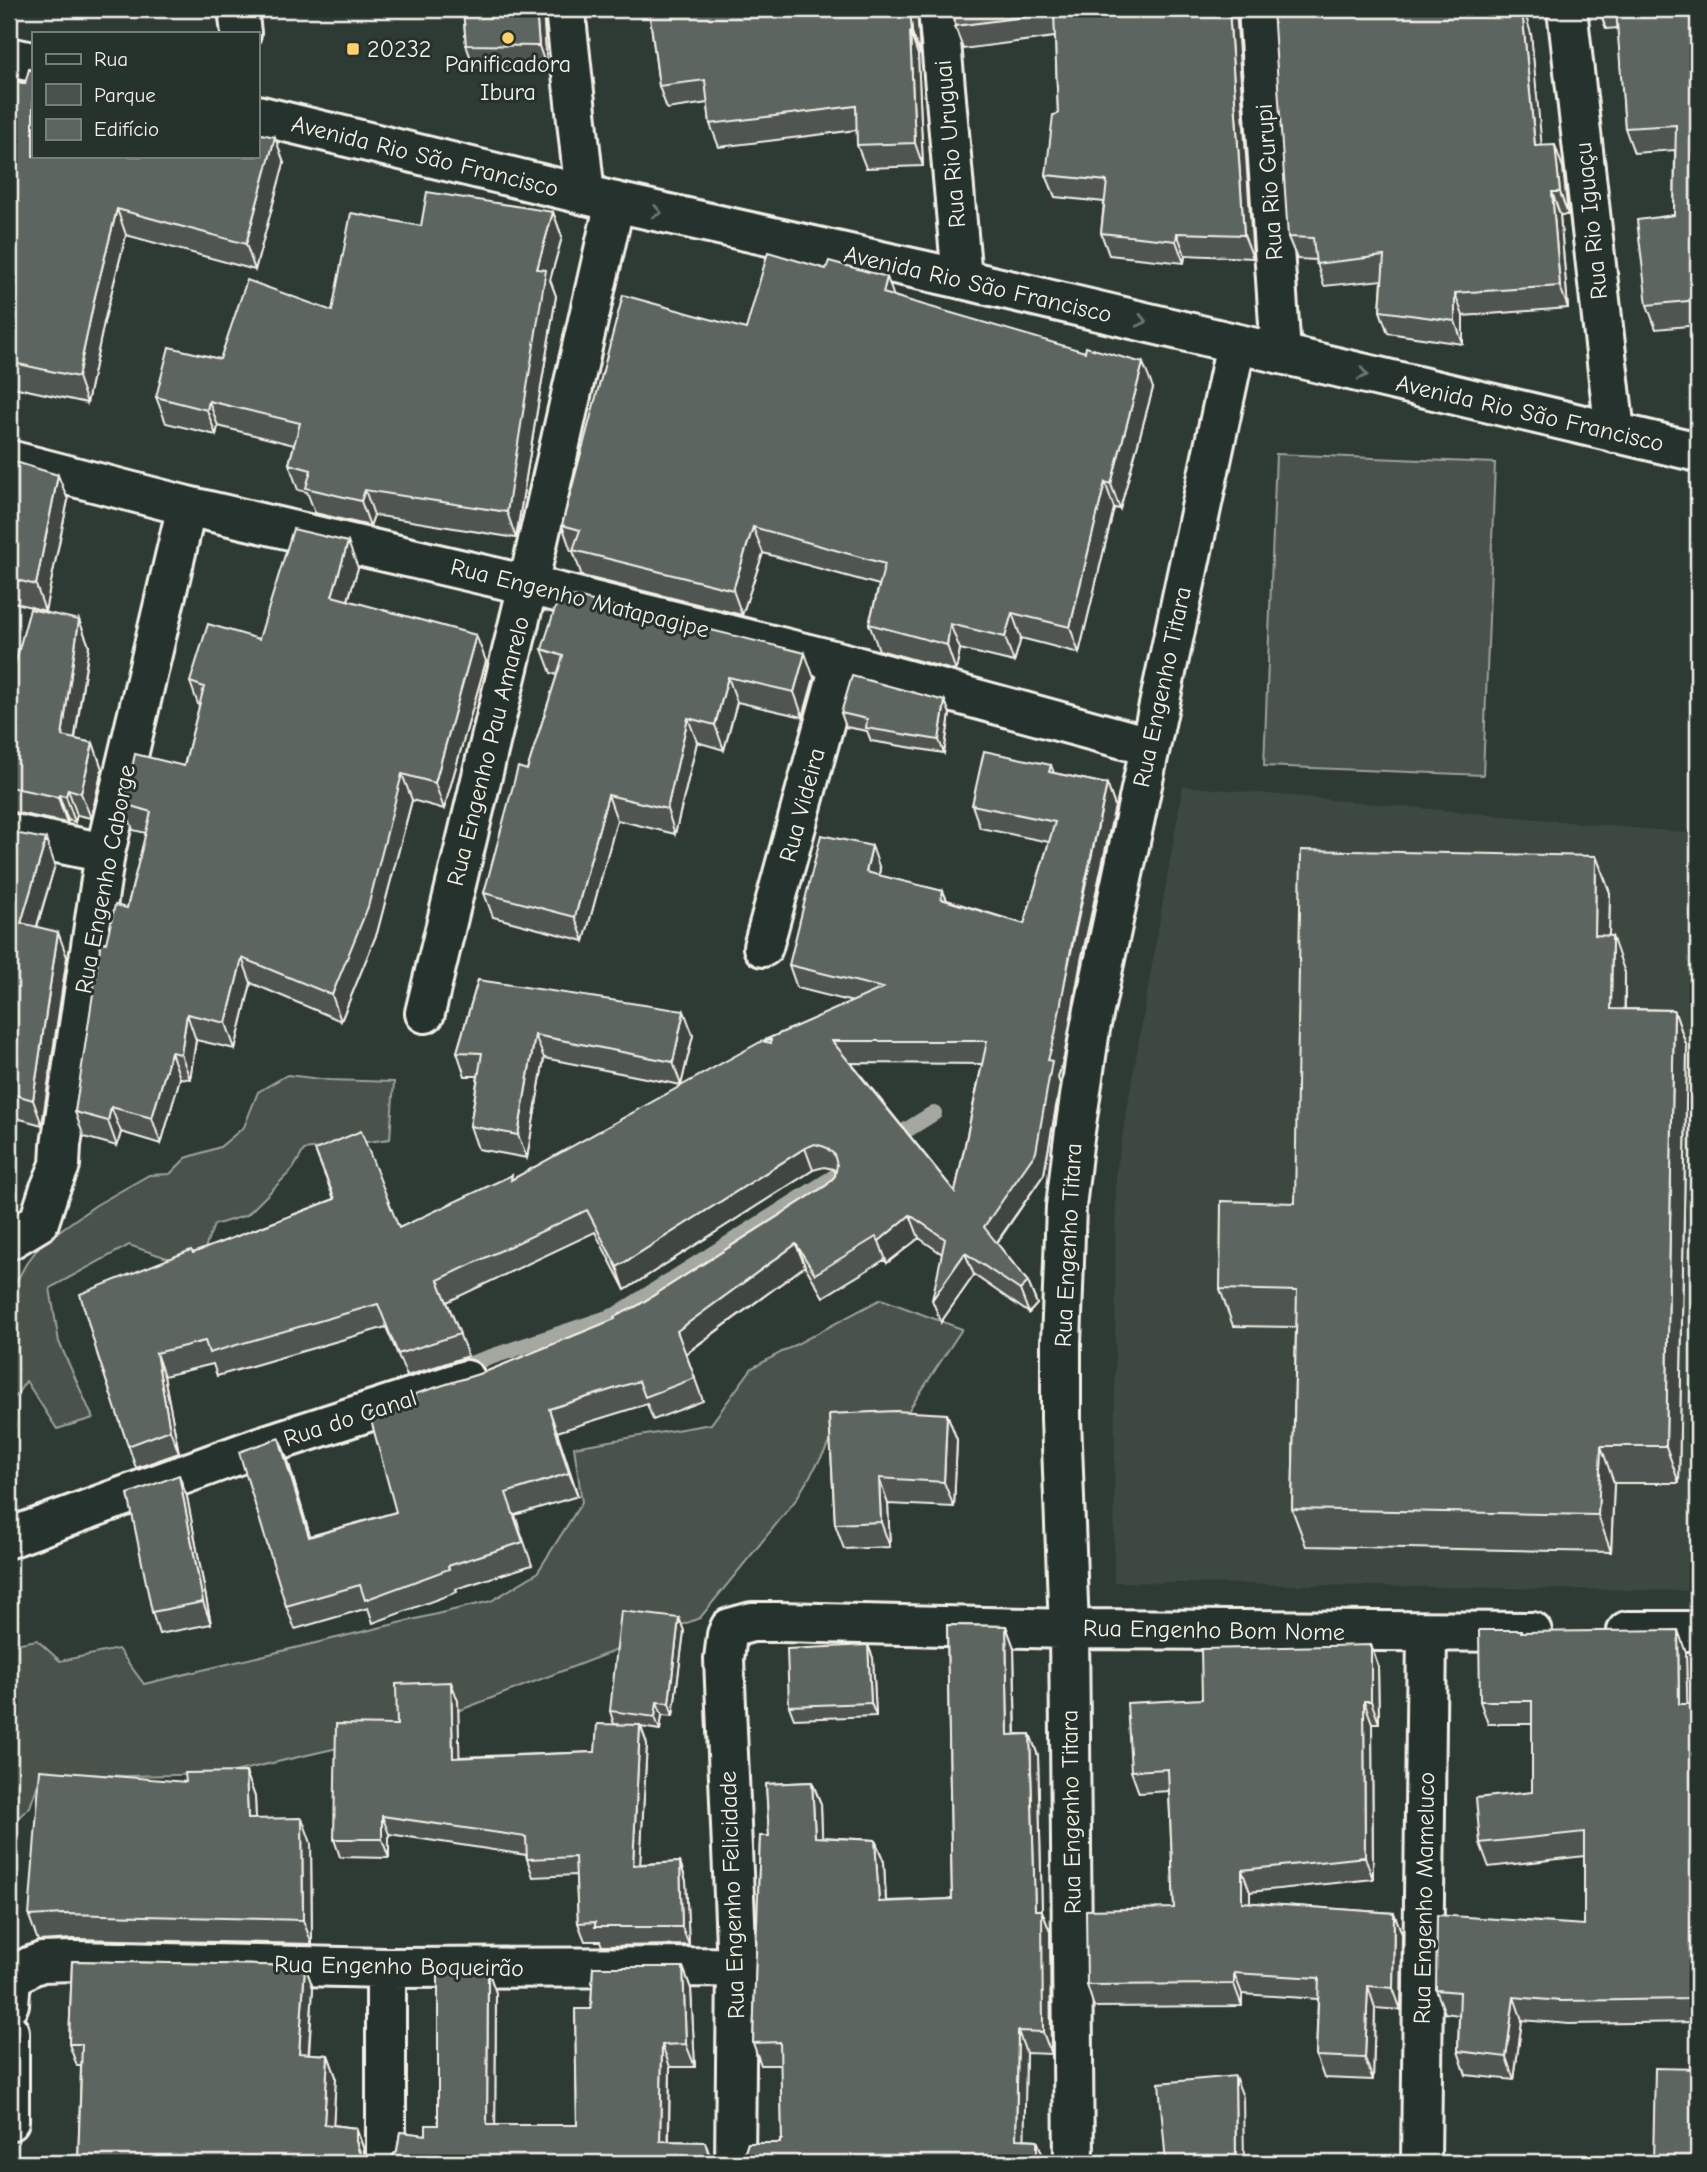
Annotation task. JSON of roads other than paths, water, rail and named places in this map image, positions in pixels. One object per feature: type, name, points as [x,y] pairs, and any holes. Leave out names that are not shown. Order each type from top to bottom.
[{"type":"street","points":[[238,9],[240,32]]},
{"type":"street","name":"Rua Engenho Pau Amarelo","points":[[425,1013],[528,585],[600,199],[565,9]]},
{"type":"street","name":"Rua Rio Uruguai","points":[[938,9],[962,279]]},
{"type":"street","name":"Rua Rio Gurupi","points":[[1258,9],[1281,354]]},
{"type":"street","name":"Rua Rio Iguaçu","points":[[1567,9],[1615,433]]},
{"type":"street","points":[[9,57],[32,62]]},
{"type":"street","name":"Avenida Rio São Francisco","points":[[259,116],[600,199],[962,279],[1698,452]]},
{"type":"street","name":"Rua Engenho Titara","points":[[1074,2163],[1069,1629],[1061,1406],[1066,1207],[1090,1029],[1236,344]]},
{"type":"street","name":"Rua Engenho Matapagipe","points":[[9,460],[187,506],[528,585],[841,662],[1149,746]]},
{"type":"street","name":"Rua Engenho Caborge","points":[[11,1239],[39,1222],[60,1165],[105,853],[187,506]]},
{"type":"street","name":"Rua Videira","points":[[763,947],[841,662]]},
{"type":"street","points":[[9,833],[105,853]]},
{"type":"street","name":"Rua do Canal","points":[[9,1538],[259,1447],[498,1369]]},
{"type":"street","name":"Rua Engenho Bom Nome","points":[[730,1628],[752,1622],[779,1622],[1069,1629],[1698,1631]]},
{"type":"street","name":"Rua Engenho Felicidade","points":[[730,1628],[724,1659],[737,1967],[735,2163]]},
{"type":"street","name":"Rua Engenho Mameluco","points":[[1422,2163],[1427,1632]]},
{"type":"street","name":"Rua Engenho Boqueirão","points":[[16,1988],[32,1966],[42,1962],[73,1961],[386,1968],[737,1967]]},
{"type":"street","points":[[386,1968],[386,2163]]},
{"type":"street","points":[[9,2032],[9,2121]]},
{"type":"waterway","points":[[889,1141],[934,1113]]},
{"type":"waterway","points":[[455,1369],[616,1315],[853,1165]]},
{"type":"place","name":"Panificadora Ibura","points":[[508,38]]},
{"type":"place","name":"20232","points":[[353,49]]}]
